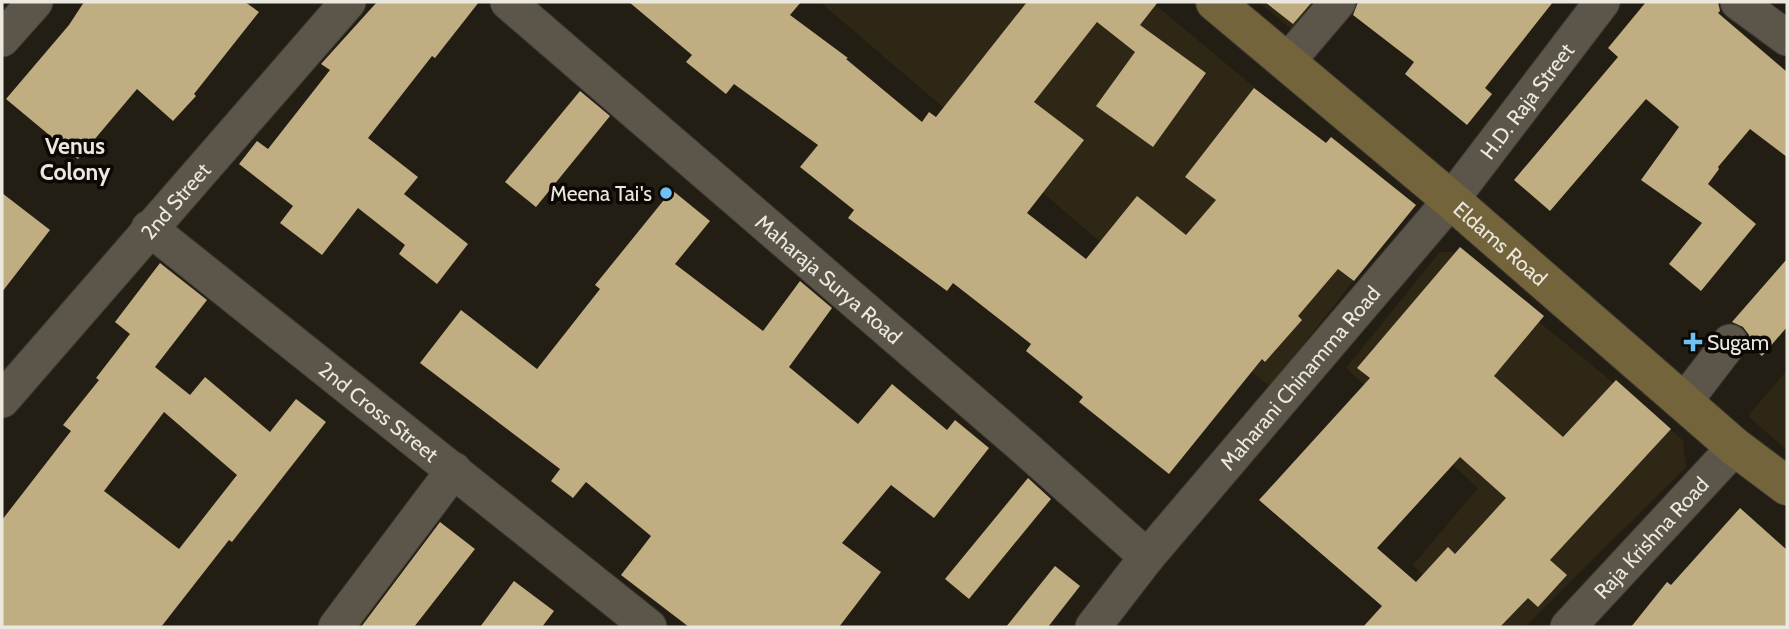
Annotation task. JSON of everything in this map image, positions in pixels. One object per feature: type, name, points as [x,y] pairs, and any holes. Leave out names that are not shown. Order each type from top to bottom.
[{"type":"main road","name":"Eldams Road","points":[[1215,2],[1451,200],[1735,447],[1787,486]]},
{"type":"street","points":[[2,39],[35,2]]},
{"type":"street","name":"2nd Street","points":[[2,400],[348,2]]},
{"type":"street","name":"Maharaja Surya Road","points":[[508,2],[1025,448],[1147,557]]},
{"type":"street","points":[[1287,62],[1338,2]]},
{"type":"street","name":"H.D. Raja Street","points":[[1451,200],[1602,2]]},
{"type":"street","points":[[1738,2],[1787,38]]},
{"type":"street","name":"Maharani Chinamma Road","points":[[1093,627],[1147,557],[1451,200]]},
{"type":"street","name":"2nd Cross Street","points":[[149,228],[649,627]]},
{"type":"street","points":[[1684,402],[1730,342]]},
{"type":"street","name":"Raja Krishna Road","points":[[1568,627],[1735,447]]},
{"type":"street","points":[[336,627],[454,470]]},
{"type":"shaded area","points":[[820,2],[1152,2],[1387,198],[1397,225],[1270,387]]},
{"type":"shaded area","points":[[1258,2],[1319,2],[1295,32]]},
{"type":"shaded area","points":[[1440,252],[1454,252],[1683,440],[1686,467],[1525,627],[1477,627],[1413,565],[1478,488],[1346,368]]},
{"type":"shaded area","points":[[1787,370],[1787,450],[1748,416]]},
{"type":"building","points":[[84,2],[245,2],[259,12],[194,94],[196,96],[173,121],[137,89],[78,159],[6,99],[69,25]]},
{"type":"building","points":[[377,2],[479,2],[435,58],[432,56],[368,138],[418,177],[404,194],[468,244],[437,284],[399,254],[405,245],[358,208],[322,255],[280,223],[293,206],[239,164],[257,141],[268,149],[330,70],[321,64]]},
{"type":"building","points":[[629,2],[801,2],[790,15],[848,58],[846,59],[922,122],[929,112],[936,117],[1027,2],[1158,2],[1140,25],[1206,73],[1153,147],[1096,106],[1135,52],[1097,22],[1034,102],[1084,140],[1027,213],[1086,259],[1137,196],[1186,235],[1216,200],[1185,177],[1254,88],[1326,143],[1331,137],[1416,205],[1354,281],[1338,269],[1298,316],[1302,320],[1265,362],[1262,359],[1169,474],[1079,402],[1083,397],[1026,351],[1031,344],[953,283],[947,291],[848,218],[854,210],[800,167],[818,145],[734,84],[726,94],[686,62],[692,55]]},
{"type":"building","points":[[1265,2],[1312,2],[1293,24]]},
{"type":"building","points":[[1358,2],[1553,2],[1485,88],[1492,94],[1467,125],[1405,74],[1414,62],[1353,15]]},
{"type":"building","points":[[1646,2],[1718,2],[1718,13],[1787,72],[1787,157],[1750,129],[1718,167],[1708,184],[1756,224],[1701,291],[1669,264],[1702,223],[1641,180],[1679,127],[1646,99],[1550,211],[1514,180],[1618,57],[1608,48]]},
{"type":"building","points":[[580,91],[610,116],[536,207],[505,182]]},
{"type":"building","points":[[672,190],[710,221],[675,264],[763,331],[800,281],[832,308],[789,367],[858,424],[892,384],[947,430],[955,420],[989,448],[934,518],[891,485],[842,543],[881,572],[839,627],[689,627],[621,575],[651,536],[586,482],[573,498],[551,481],[560,469],[420,363],[461,310],[537,369],[600,289],[595,285]]},
{"type":"building","points":[[2,193],[50,230],[2,292]]},
{"type":"building","points":[[1460,247],[1544,316],[1494,376],[1563,437],[1616,380],[1671,429],[1550,560],[1567,575],[1538,607],[1528,598],[1500,627],[1363,627],[1382,606],[1259,500],[1370,378],[1357,368]],"holes":[[[1460,457],[1506,498],[1455,554],[1448,547],[1416,582],[1377,548]]]},
{"type":"building","points":[[1787,259],[1787,327],[1762,356],[1750,345],[1749,335],[1743,327],[1732,322]]},
{"type":"building","points":[[160,263],[207,300],[155,367],[190,395],[205,377],[270,432],[296,399],[326,422],[161,627],[2,627],[2,520],[71,431],[63,425],[99,380],[96,378],[130,334],[115,322]],"holes":[[[164,412],[237,475],[179,549],[104,491]]]},
{"type":"building","points":[[1028,478],[1051,499],[969,599],[945,579]]},
{"type":"building","points":[[1740,508],[1787,550],[1787,627],[1631,627],[1667,582],[1671,585]]},
{"type":"building","points":[[440,522],[475,549],[414,627],[361,627]]},
{"type":"building","points":[[1055,566],[1080,586],[1048,627],[1006,627]]},
{"type":"building","points":[[514,581],[554,611],[542,627],[480,627]]},
{"type":"place","name":"Meena Tai's","points":[[666,193]]},
{"type":"place","name":"Sugam","points":[[1693,342]]},
{"type":"district","name":"Venus Colony","points":[[75,159]]}]
